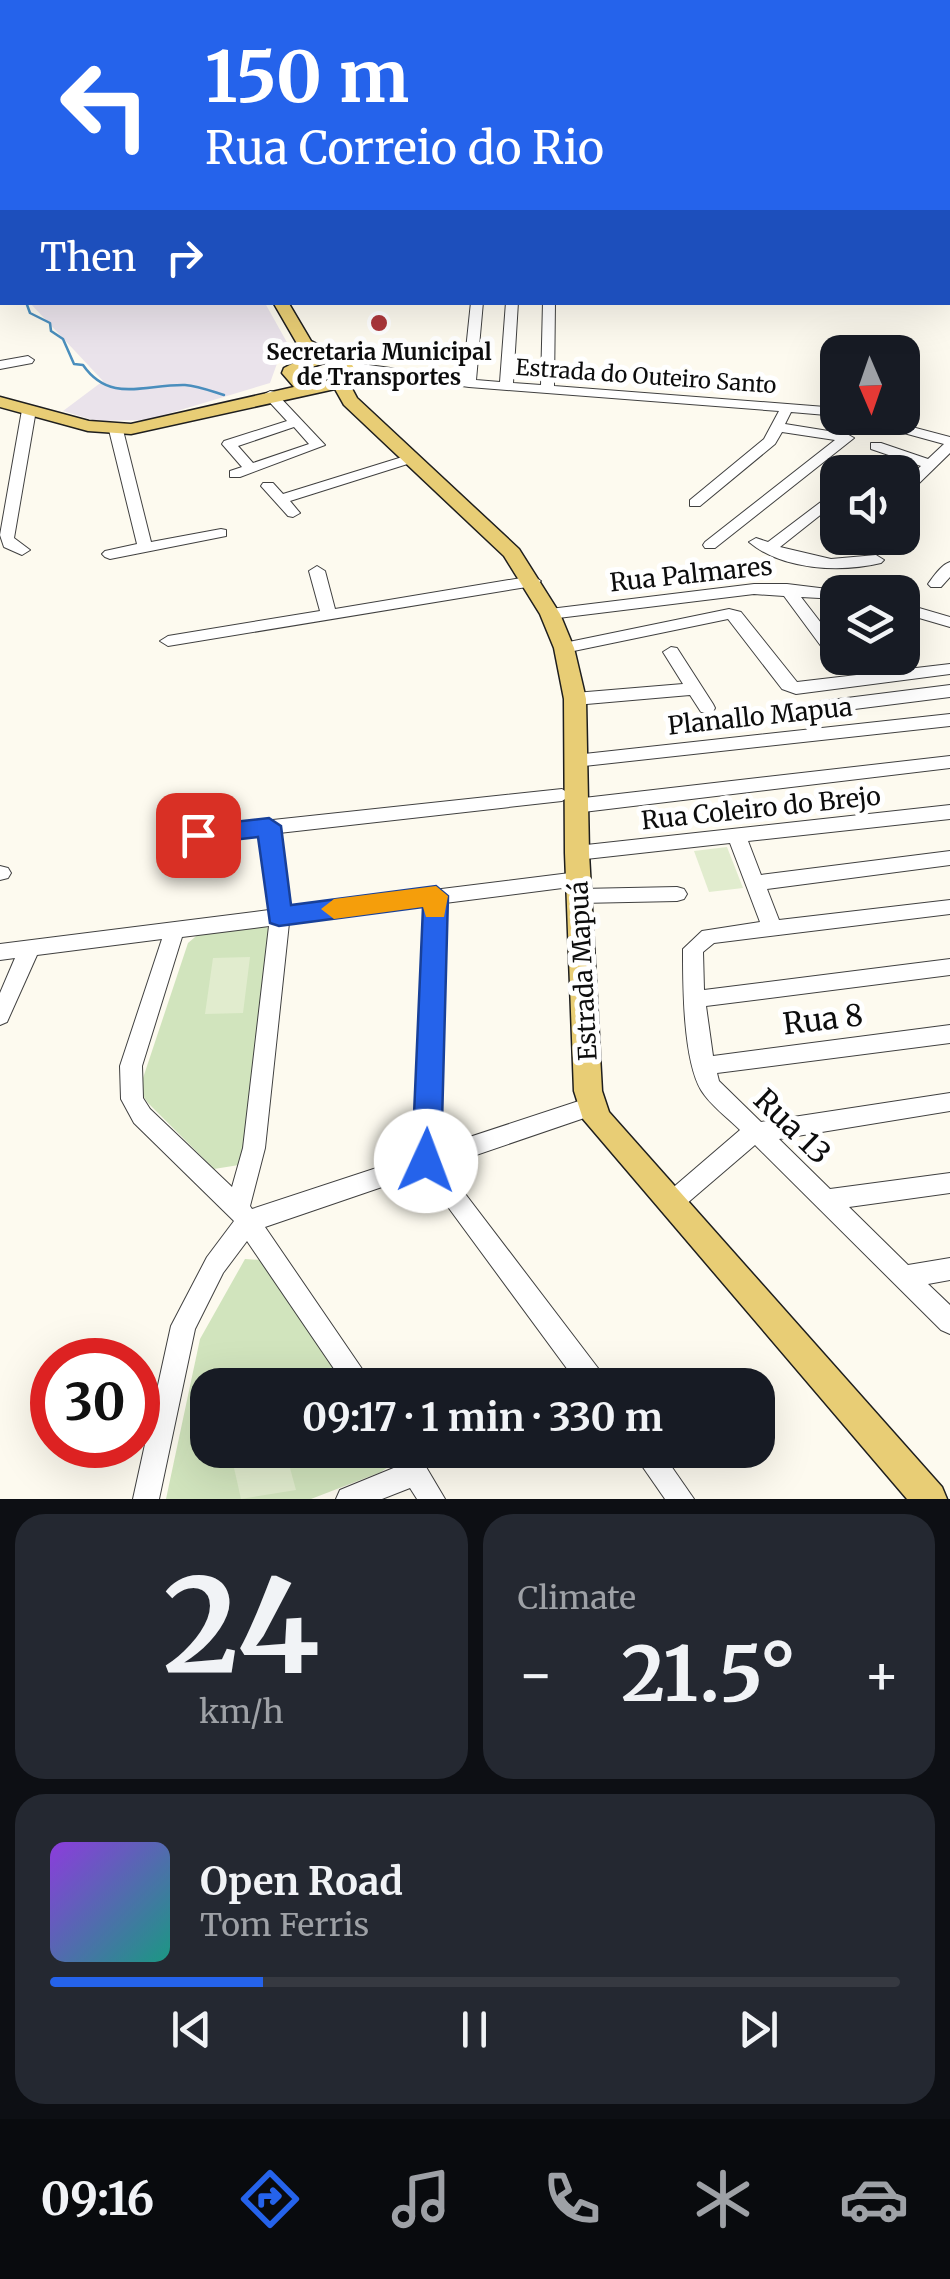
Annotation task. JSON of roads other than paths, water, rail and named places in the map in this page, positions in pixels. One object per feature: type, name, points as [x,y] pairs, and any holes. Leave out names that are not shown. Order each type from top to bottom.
[{"type":"main road","points":[[283,305],[299,337],[336,380]]},
{"type":"main road","points":[[299,337],[291,370],[297,383],[336,380]]},
{"type":"main road","points":[[270,395],[291,370],[310,359],[336,380]]},
{"type":"main road","points":[[0,402],[116,430],[158,426],[336,380]]},
{"type":"main road","name":"Estrada Mapuá","points":[[336,380],[505,545],[533,582],[564,648],[576,699],[575,761],[569,800],[578,876],[591,1106]]},
{"type":"main road","points":[[591,1106],[611,1138],[930,1499]]},
{"type":"street","points":[[469,383],[477,305]]},
{"type":"street","points":[[506,386],[512,305]]},
{"type":"street","points":[[547,389],[549,305]]},
{"type":"street","points":[[0,365],[28,360]]},
{"type":"street","name":"Estrada do Outeiro Santo","points":[[336,380],[469,383],[820,410]]},
{"type":"street","points":[[235,474],[317,447],[270,395]]},
{"type":"street","points":[[695,503],[766,446],[788,406]]},
{"type":"street","points":[[22,550],[9,544],[7,538],[30,410]]},
{"type":"street","points":[[250,468],[229,444],[297,422]]},
{"type":"street","points":[[710,545],[847,438],[777,427]]},
{"type":"street","points":[[116,430],[145,547]]},
{"type":"street","points":[[920,434],[950,443],[920,474]]},
{"type":"street","points":[[876,446],[930,464]]},
{"type":"street","points":[[280,500],[412,458]]},
{"type":"street","points":[[268,486],[293,513]]},
{"type":"street","points":[[820,505],[762,545],[841,563],[876,560]]},
{"type":"street","points":[[110,554],[221,534]]},
{"type":"street","points":[[936,584],[950,566]]},
{"type":"street","points":[[317,571],[328,608]]},
{"type":"street","points":[[193,625],[533,582]]},
{"type":"street","name":"Rua Palmares","points":[[550,614],[754,589],[820,592]]},
{"type":"street","points":[[787,589],[820,633]]},
{"type":"street","points":[[168,641],[328,608]]},
{"type":"street","points":[[920,613],[950,622]]},
{"type":"street","points":[[564,648],[732,615],[796,688],[950,669]]},
{"type":"street","points":[[672,652],[707,708]]},
{"type":"street","points":[[851,675],[855,680]]},
{"type":"street","points":[[576,699],[694,689]]},
{"type":"street","points":[[815,708],[950,692]]},
{"type":"street","name":"Planallo Mapua","points":[[575,761],[950,720]]},
{"type":"street","points":[[198,835],[950,762]]},
{"type":"street","name":"Rua Coleiro do Brejo","points":[[578,876],[737,838],[950,812]]},
{"type":"street","points":[[146,1499],[183,1326],[242,1215],[254,1148],[279,916],[269,826]]},
{"type":"street","points":[[737,838],[773,929],[950,907]]},
{"type":"street","points":[[756,882],[950,858]]},
{"type":"street","points":[[0,952],[578,876],[676,894]]},
{"type":"street","points":[[436,896],[426,1161],[583,1368]]},
{"type":"street","points":[[175,928],[131,1066],[132,1100],[142,1116],[242,1215],[348,1368]]},
{"type":"street","name":"Rua 13","points":[[773,929],[709,936],[693,949],[703,1066],[710,1086],[950,1322]]},
{"type":"street","points":[[0,1016],[29,950]]},
{"type":"street","points":[[696,998],[950,967]]},
{"type":"street","name":"Rua 8","points":[[703,1066],[950,1034]]},
{"type":"street","points":[[670,1204],[753,1132],[950,1102]]},
{"type":"street","points":[[242,1215],[426,1161],[591,1106]]},
{"type":"street","points":[[824,1200],[950,1183]]},
{"type":"street","points":[[903,1277],[950,1270]]},
{"type":"street","points":[[350,1499],[397,1468]]},
{"type":"street","points":[[412,1468],[432,1499]]},
{"type":"street","points":[[658,1468],[682,1499]]},
{"type":"waterway","points":[[27,305],[30,313],[50,323],[51,331],[63,339],[74,364],[83,365],[105,384],[129,389],[185,385],[224,395]]},
{"type":"place","name":"Secretaria Municipal de Transportes","points":[[379,323]]}]
